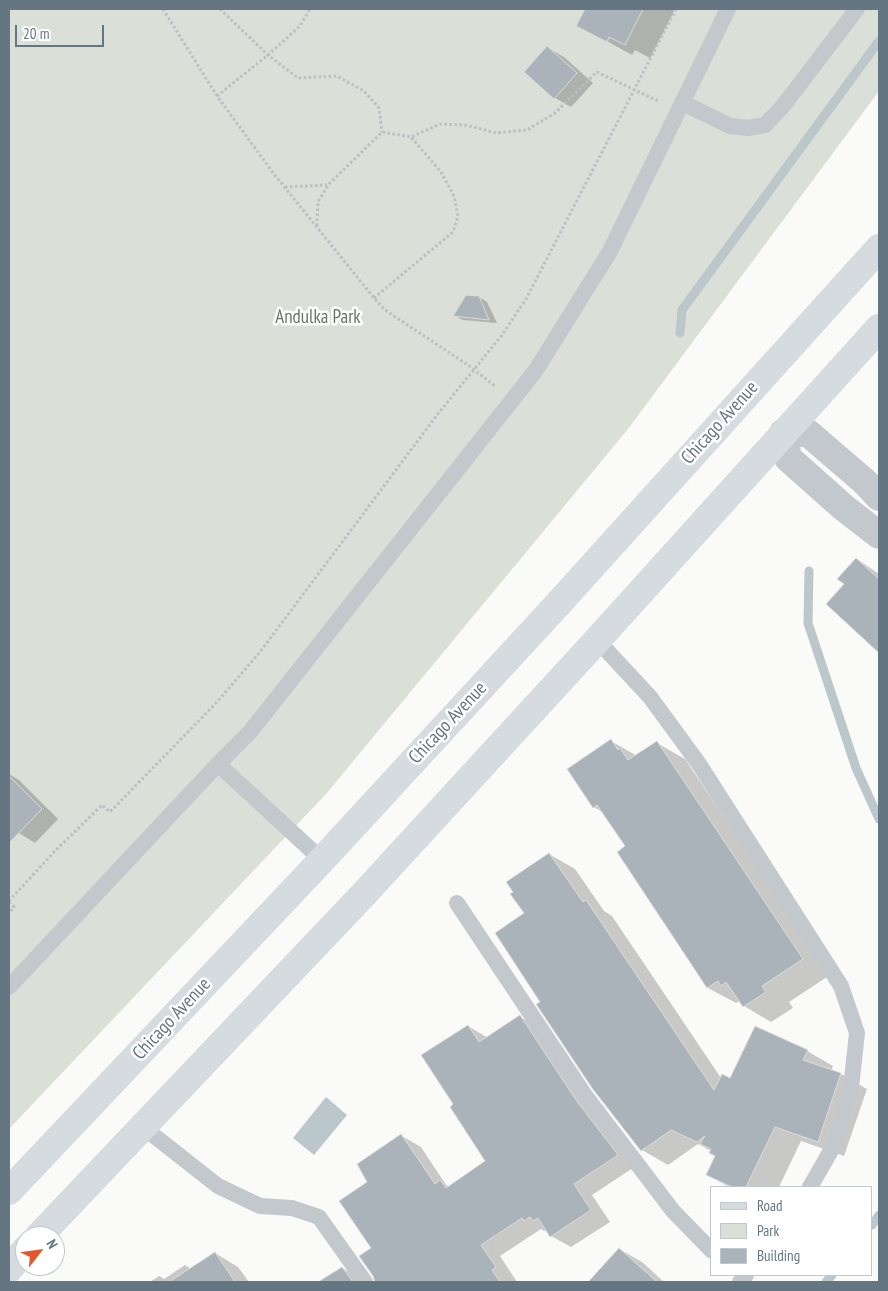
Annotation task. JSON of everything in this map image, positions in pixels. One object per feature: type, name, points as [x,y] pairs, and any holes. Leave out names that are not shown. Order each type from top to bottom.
[{"type":"main road","name":"Chicago Avenue","points":[[9,1191],[322,860],[559,603],[879,248]]},
{"type":"main road","points":[[49,1226],[356,902],[597,640],[879,328]]},
{"type":"street","points":[[879,497],[865,482],[808,433],[783,433],[788,458],[843,507],[879,535]]},
{"type":"lane","points":[[9,986],[250,732],[536,370],[609,253],[728,9]]},
{"type":"lane","points":[[681,107],[730,126],[748,128],[765,125],[783,106],[857,9]]},
{"type":"lane","points":[[597,640],[650,697],[699,764],[841,986],[857,1034],[852,1088],[833,1148],[811,1186]]},
{"type":"lane","points":[[218,764],[322,860]]},
{"type":"lane","points":[[457,904],[584,1094],[673,1211],[710,1249]]},
{"type":"lane","points":[[143,1127],[218,1186],[260,1206],[292,1208],[319,1217],[365,1282]]},
{"type":"path","points":[[163,9],[217,96],[285,187],[374,298],[385,310],[475,370],[512,400]]},
{"type":"path","points":[[220,9],[268,55],[298,78],[337,76],[364,91],[379,108],[382,132]]},
{"type":"path","points":[[217,96],[268,55],[300,26],[310,9]]},
{"type":"path","points":[[9,913],[14,907],[9,902],[54,852],[102,805],[110,812],[217,702],[260,652],[437,415],[502,335],[526,299],[676,9]]},
{"type":"path","points":[[382,132],[411,137],[440,124],[466,125],[496,133],[528,130],[555,114],[597,72],[634,90],[681,107]]},
{"type":"path","points":[[317,227],[318,202],[328,185],[382,132]]},
{"type":"path","points":[[374,298],[452,232],[458,216],[454,196],[441,172],[411,137]]},
{"type":"path","points":[[285,187],[328,185]]},
{"type":"green space","name":"Andulka Park","points":[[9,9],[879,9],[879,91],[628,429],[326,794],[9,1129]]},
{"type":"shaded area","points":[[326,1097],[347,1115],[314,1155],[293,1138]]},
{"type":"building","points":[[585,9],[643,9],[625,45],[609,37],[607,42],[576,26]]},
{"type":"building","points":[[547,46],[577,73],[554,99],[524,72]]},
{"type":"building","points":[[466,295],[479,296],[489,320],[453,316]]},
{"type":"building","points":[[856,558],[879,579],[879,653],[826,604],[844,584],[837,579]]},
{"type":"building","points":[[611,739],[628,760],[657,741],[803,959],[762,986],[766,992],[743,1007],[726,982],[721,986],[718,981],[707,988],[617,852],[625,846],[597,805],[593,808],[567,769]]},
{"type":"building","points":[[9,776],[42,809],[9,843]]},
{"type":"building","points":[[549,853],[583,902],[586,900],[714,1090],[722,1074],[730,1078],[755,1026],[808,1050],[803,1060],[841,1073],[818,1142],[775,1127],[746,1186],[730,1186],[706,1175],[715,1156],[709,1153],[711,1149],[700,1144],[705,1136],[697,1142],[671,1130],[641,1151],[592,1088],[536,1004],[540,1002],[495,933],[524,913],[510,894],[513,892],[506,882]]},
{"type":"building","points":[[520,1015],[576,1100],[618,1155],[574,1184],[591,1210],[550,1237],[538,1218],[533,1221],[530,1217],[524,1221],[522,1218],[481,1245],[496,1267],[492,1270],[500,1282],[375,1282],[359,1256],[371,1248],[339,1201],[367,1182],[357,1164],[401,1134],[435,1184],[440,1180],[446,1188],[485,1161],[450,1107],[453,1104],[421,1055],[468,1025],[479,1042]]},
{"type":"building","points":[[619,1248],[657,1282],[588,1282]]},
{"type":"building","points":[[215,1252],[235,1282],[169,1282]]},
{"type":"building","points":[[342,1267],[353,1282],[318,1282]]},
{"type":"waterway","points":[[680,333],[682,310],[879,41]]},
{"type":"waterway","points":[[809,571],[808,623],[856,768],[879,819]]},
{"type":"waterway","points":[[873,1224],[879,1215]]},
{"type":"waterway","points":[[826,1282],[831,1276]]}]
